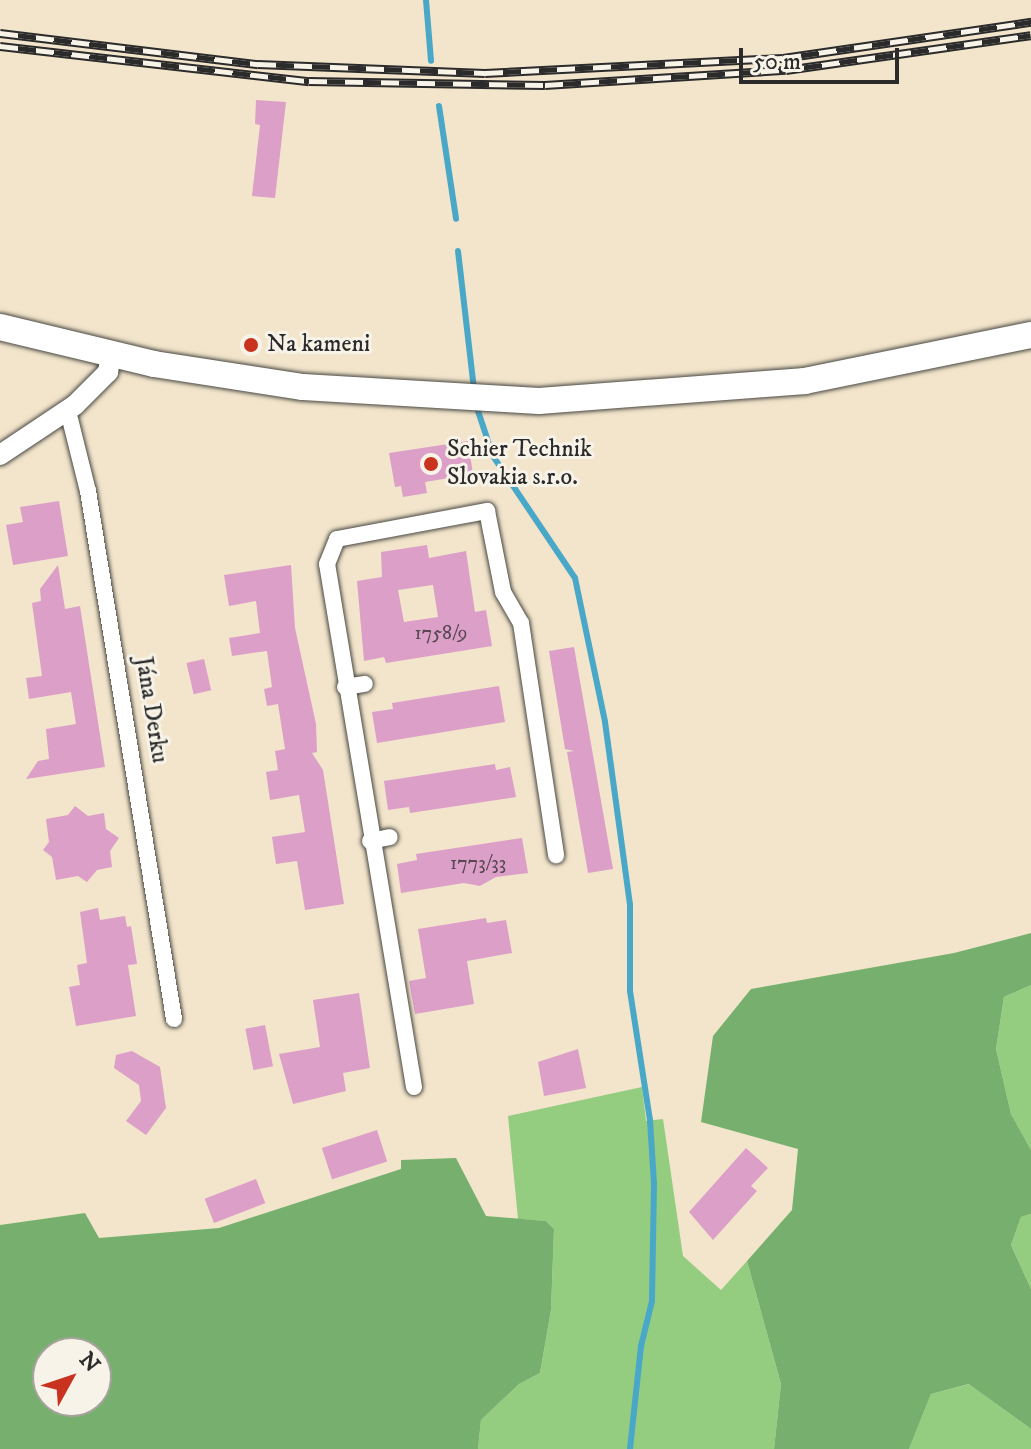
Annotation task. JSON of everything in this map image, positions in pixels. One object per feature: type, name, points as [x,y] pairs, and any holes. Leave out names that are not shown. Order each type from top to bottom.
[{"type":"main road","points":[[0,327],[111,355],[303,387],[478,400],[601,399],[805,381],[1031,335]]},
{"type":"street","points":[[0,455],[68,411],[108,372],[111,355]]},
{"type":"street","name":"Jána Derku","points":[[68,411],[88,491],[174,1019]]},
{"type":"street","points":[[414,1087],[370,841],[327,564],[330,548],[346,534],[487,511],[503,592],[521,623],[556,855]]},
{"type":"street","points":[[345,687],[365,684]]},
{"type":"street","points":[[370,841],[390,837]]},
{"type":"green space","points":[[1031,933],[1031,985],[1004,997],[996,1049],[1011,1114],[1031,1150],[1031,1214],[1021,1217],[1011,1245],[1031,1289],[1031,1429],[969,1384],[931,1394],[909,1449],[774,1449],[781,1384],[747,1261],[792,1210],[798,1149],[701,1122],[713,1036],[751,989],[954,953]]},
{"type":"green space","points":[[1031,985],[1031,1150],[1011,1114],[996,1049],[1004,997]]},
{"type":"green space","points":[[642,1087],[646,1121],[663,1119],[683,1256],[721,1290],[747,1261],[781,1384],[774,1449],[478,1449],[481,1420],[519,1384],[540,1373],[551,1310],[554,1229],[546,1221],[518,1219],[508,1116]]},
{"type":"green space","points":[[456,1158],[486,1216],[546,1221],[554,1229],[551,1310],[540,1373],[519,1384],[481,1420],[478,1449],[0,1449],[0,1225],[85,1213],[99,1238],[219,1228],[401,1169],[401,1160]]},
{"type":"green space","points":[[1031,1214],[1031,1289],[1011,1245],[1021,1217]]},
{"type":"green space","points":[[970,1384],[1031,1429],[1031,1449],[909,1449],[931,1394]]},
{"type":"building","points":[[256,100],[286,102],[275,198],[252,196],[260,125],[255,124]]},
{"type":"building","name":"Schier Technik Slovakia s.r.o.","points":[[468,441],[473,474],[425,482],[427,493],[403,497],[401,486],[395,487],[389,453]]},
{"type":"building","points":[[59,501],[68,556],[13,565],[6,525],[23,522],[20,507]]},
{"type":"building","points":[[427,545],[429,558],[466,551],[475,612],[486,610],[492,646],[386,663],[384,657],[364,661],[357,581],[382,577],[381,552]],"holes":[[[433,585],[438,617],[404,622],[398,590]]]},
{"type":"building","points":[[58,565],[65,609],[80,606],[105,767],[26,779],[38,761],[49,759],[46,729],[76,724],[71,692],[29,699],[26,678],[42,676],[32,603],[41,601],[40,589]]},
{"type":"building","points":[[291,565],[295,628],[316,724],[317,752],[312,753],[323,770],[344,904],[305,910],[297,861],[276,864],[272,837],[305,832],[299,795],[270,800],[266,772],[278,770],[275,751],[285,749],[278,704],[267,706],[264,689],[272,687],[267,651],[232,656],[229,638],[260,633],[256,601],[229,606],[224,575]]},
{"type":"building","points":[[574,647],[613,869],[588,873],[567,752],[574,751],[565,749],[549,651]]},
{"type":"building","points":[[204,659],[211,690],[194,694],[186,663]]},
{"type":"building","points":[[499,686],[505,722],[377,743],[372,712],[393,709],[392,703]]},
{"type":"building","points":[[495,764],[496,770],[510,767],[516,797],[410,813],[409,807],[388,810],[384,781]]},
{"type":"building","points":[[75,806],[88,816],[104,813],[106,829],[119,838],[110,851],[112,867],[97,870],[87,882],[78,876],[56,880],[52,857],[43,850],[49,842],[46,819],[68,815]]},
{"type":"building","points":[[522,838],[528,873],[496,877],[480,886],[464,883],[401,893],[397,864],[417,860],[416,854]]},
{"type":"building","points":[[98,908],[100,920],[125,916],[127,927],[131,926],[137,964],[128,965],[136,1016],[76,1026],[69,987],[80,985],[77,965],[87,963],[80,912]]},
{"type":"building","points":[[486,918],[487,923],[506,920],[512,953],[467,961],[474,1004],[415,1014],[409,981],[426,978],[418,929]]},
{"type":"building","points":[[359,993],[370,1068],[343,1073],[346,1091],[293,1104],[279,1054],[320,1047],[313,1000]]},
{"type":"building","points":[[265,1025],[273,1066],[253,1070],[245,1029]]},
{"type":"building","points":[[578,1049],[586,1088],[544,1096],[538,1062]]},
{"type":"building","points":[[132,1051],[160,1067],[166,1108],[146,1135],[126,1121],[141,1101],[139,1085],[114,1068],[116,1055]]},
{"type":"building","points":[[377,1130],[387,1161],[332,1179],[322,1148]]},
{"type":"building","points":[[746,1148],[768,1168],[751,1186],[757,1191],[713,1240],[689,1212]]},
{"type":"building","points":[[256,1179],[265,1203],[214,1223],[205,1199]]},
{"type":"waterway","points":[[426,0],[431,61]]},
{"type":"waterway","points":[[439,106],[456,219]]},
{"type":"waterway","points":[[458,251],[474,390]]},
{"type":"waterway","points":[[476,405],[493,456],[575,578],[605,722],[630,905],[630,991],[650,1120],[654,1184],[652,1301],[641,1346],[630,1449]]},
{"type":"railway","points":[[0,33],[258,64],[485,73],[783,58],[1031,22]]},
{"type":"railway","points":[[0,46],[309,81],[545,85],[786,70],[1031,35]]},
{"type":"place","name":"Na kameni","points":[[251,345]]},
{"type":"place","name":"Schier Technik Slovakia s.r.o.","points":[[431,464]]}]
